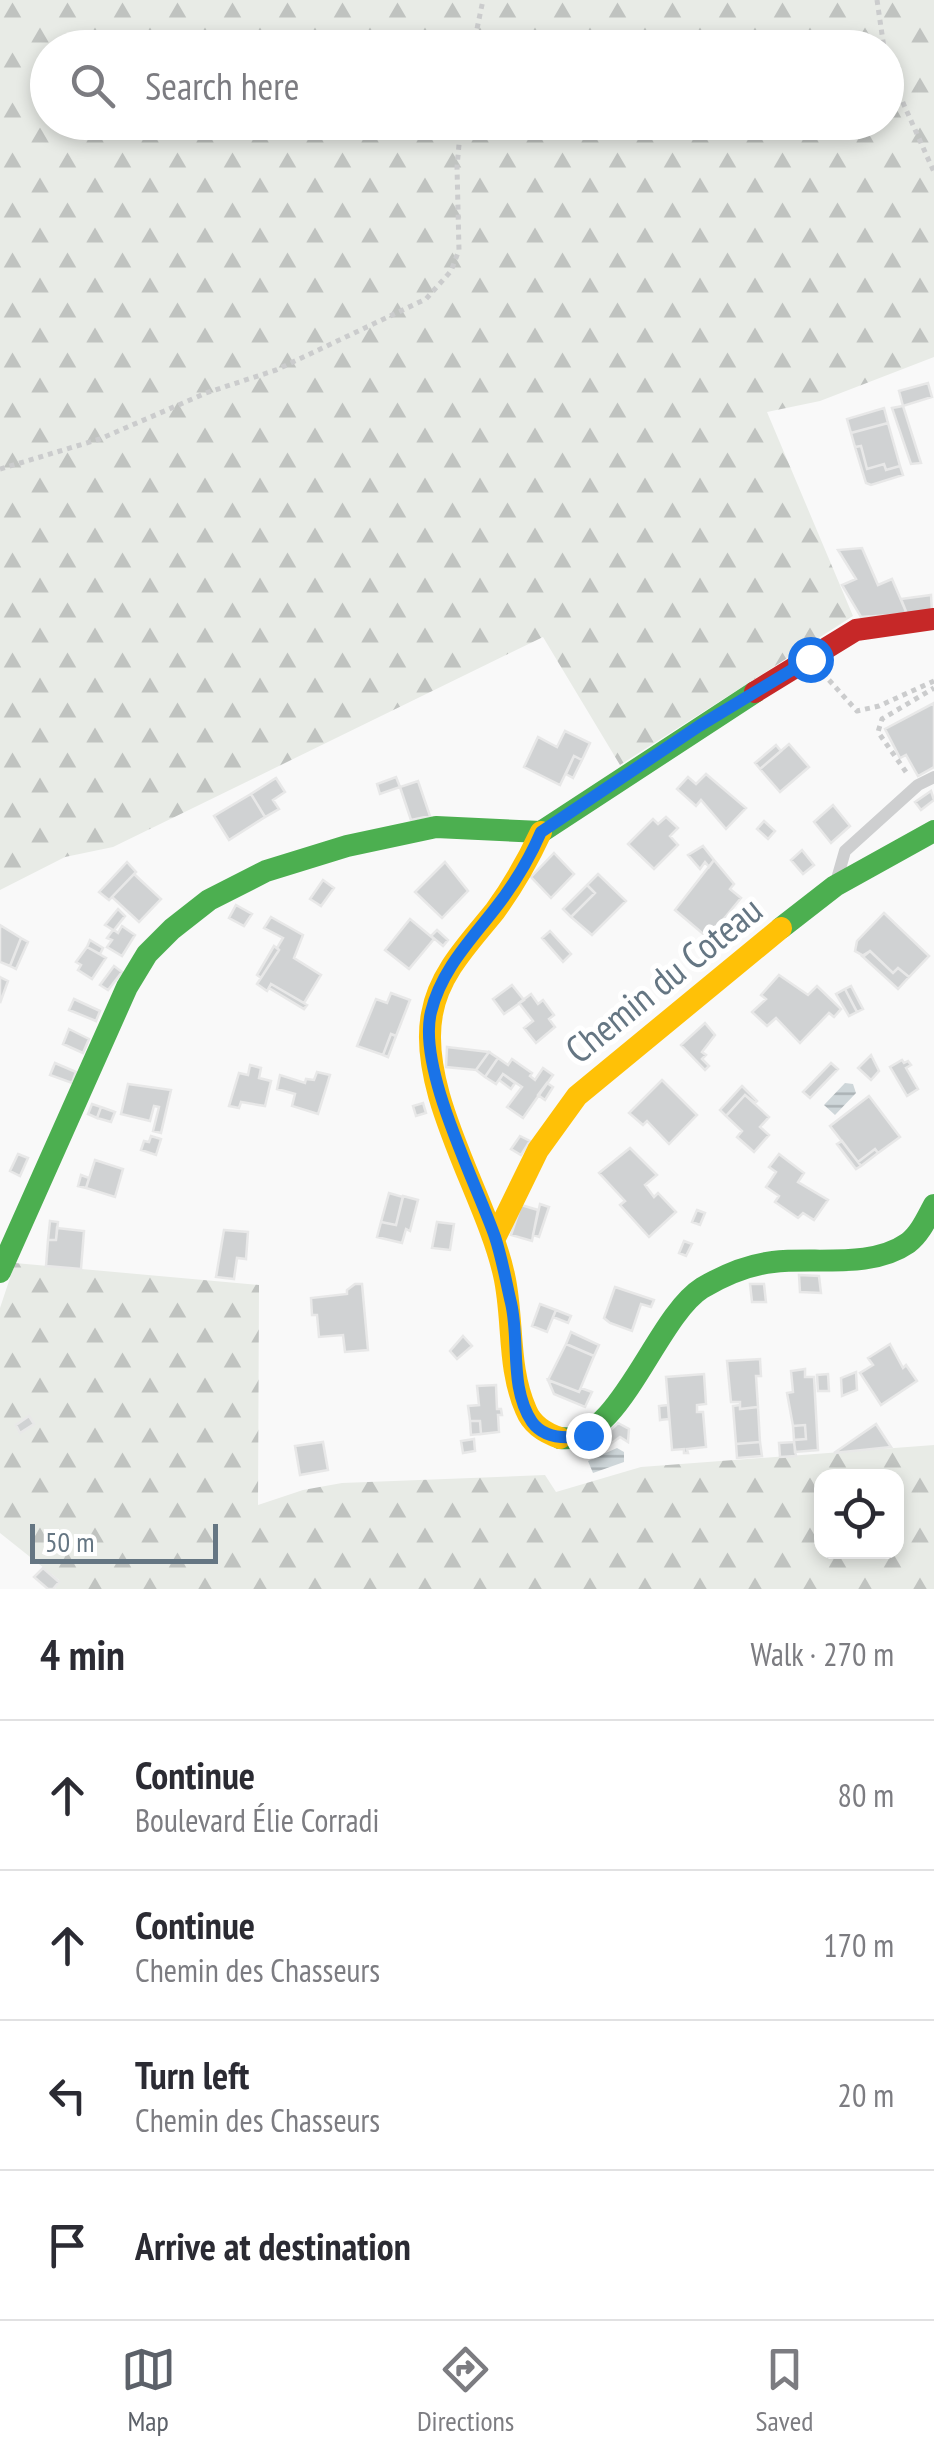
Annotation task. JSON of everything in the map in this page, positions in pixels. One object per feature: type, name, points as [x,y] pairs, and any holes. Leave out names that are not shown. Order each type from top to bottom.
[{"type":"street","points":[[934,619],[876,624],[856,630],[699,726],[541,832],[528,861],[497,907],[456,956],[430,1014],[428,1044],[465,1169],[495,1238],[512,1309],[518,1383],[526,1412],[536,1427],[552,1436],[570,1439],[588,1435],[612,1408],[681,1304],[701,1290],[758,1262],[865,1256],[902,1247],[913,1239],[934,1205]]},
{"type":"street","points":[[0,1272],[127,987],[147,954],[172,929],[209,900],[266,871],[347,846],[436,827],[541,832]]},
{"type":"street","name":"Chemin du Coteau","points":[[495,1238],[538,1150],[577,1096],[729,968],[836,886],[934,831]]},
{"type":"lane","points":[[836,886],[845,852],[918,785],[934,777]]},
{"type":"path","points":[[477,30],[483,0]]},
{"type":"path","points":[[878,0],[882,30]]},
{"type":"path","points":[[904,105],[934,172]]},
{"type":"path","points":[[0,469],[100,440],[206,393],[276,370],[426,299],[451,272],[459,250],[459,140]]},
{"type":"path","points":[[810,659],[857,712],[934,685]]},
{"type":"path","points":[[899,764],[878,732],[882,719],[934,685]]},
{"type":"green space","points":[[0,0],[934,0],[934,357],[820,401],[767,412],[853,616],[620,765],[543,637],[113,847],[65,857],[0,890]]},
{"type":"green space","points":[[15,1263],[259,1285],[258,1505],[303,1490],[342,1483],[545,1475],[556,1492],[641,1467],[934,1445],[934,1589],[55,1589],[59,1580],[0,1533],[0,1308]]},
{"type":"shaded area","points":[[845,1083],[853,1084],[856,1093],[835,1115],[824,1105]]},
{"type":"shaded area","points":[[617,1448],[624,1452],[624,1462],[593,1473],[588,1461]]},
{"type":"building","points":[[928,383],[932,397],[903,406],[899,391]]},
{"type":"building","points":[[903,406],[921,463],[911,464],[892,408]]},
{"type":"building","points":[[884,408],[888,423],[851,433],[847,419]]},
{"type":"building","points":[[888,423],[900,466],[886,470],[884,464],[867,469],[861,446],[855,447],[851,433]]},
{"type":"building","points":[[861,446],[867,469],[884,464],[886,470],[900,466],[903,475],[871,485],[866,483],[855,447]]},
{"type":"building","points":[[862,548],[878,585],[892,579],[907,614],[861,617],[842,585],[856,579],[838,550]]},
{"type":"building","points":[[931,595],[932,612],[907,614],[901,599]]},
{"type":"building","points":[[934,703],[934,767],[918,776],[906,755],[900,758],[885,729]]},
{"type":"building","points":[[565,731],[590,743],[582,760],[574,756],[560,785],[524,767],[538,737],[557,747]]},
{"type":"building","points":[[789,744],[809,767],[780,792],[760,769]]},
{"type":"building","points":[[776,745],[781,751],[760,769],[755,763]]},
{"type":"building","points":[[574,756],[582,760],[573,778],[566,774]]},
{"type":"building","points":[[706,774],[746,808],[726,829],[701,800],[696,806],[677,789],[688,777],[696,784]]},
{"type":"building","points":[[396,777],[400,787],[380,794],[377,784]]},
{"type":"building","points":[[276,778],[285,792],[273,800],[279,809],[265,817],[251,794]]},
{"type":"building","points":[[418,781],[430,816],[411,820],[400,787]]},
{"type":"building","points":[[931,791],[934,800],[921,810],[915,802]]},
{"type":"building","points":[[251,794],[265,817],[229,840],[214,816]]},
{"type":"building","points":[[833,805],[850,826],[831,843],[814,822]]},
{"type":"building","points":[[666,817],[678,828],[670,836],[678,845],[654,869],[628,844],[653,819],[658,824]]},
{"type":"building","points":[[764,821],[775,831],[768,839],[757,829]]},
{"type":"building","points":[[703,846],[714,860],[709,867],[705,862],[700,869],[688,855]]},
{"type":"building","points":[[802,850],[814,865],[803,874],[791,860]]},
{"type":"building","points":[[554,853],[574,874],[551,898],[531,877]]},
{"type":"building","points":[[714,860],[734,884],[730,889],[741,898],[708,938],[675,910]]},
{"type":"building","points":[[127,862],[136,872],[109,900],[99,892]]},
{"type":"building","points":[[445,862],[468,891],[442,918],[415,892]]},
{"type":"building","points":[[134,874],[161,899],[139,922],[112,897]]},
{"type":"building","points":[[598,874],[626,901],[592,935],[571,917],[595,893],[587,885]]},
{"type":"building","points":[[323,880],[334,888],[321,906],[310,899]]},
{"type":"building","points":[[587,885],[595,893],[571,917],[563,909]]},
{"type":"building","points":[[236,905],[252,914],[244,926],[229,918]]},
{"type":"building","points":[[753,907],[761,918],[737,938],[729,927]]},
{"type":"building","points":[[118,909],[125,916],[114,930],[118,933],[122,926],[135,935],[122,956],[107,947],[113,930],[105,925]]},
{"type":"building","points":[[884,913],[929,956],[909,977],[898,968],[893,973],[870,951],[864,956],[855,951],[857,941]]},
{"type":"building","points":[[271,917],[303,935],[294,958],[321,975],[304,1003],[271,984],[267,991],[257,984],[283,938],[264,928]]},
{"type":"building","points":[[410,919],[434,939],[409,969],[385,950]]},
{"type":"building","points":[[0,925],[21,938],[10,966],[0,962]]},
{"type":"building","points":[[437,930],[448,940],[443,946],[431,936]]},
{"type":"building","points":[[550,931],[571,954],[563,962],[542,938]]},
{"type":"building","points":[[21,938],[28,942],[16,969],[10,966]]},
{"type":"building","points":[[90,940],[103,948],[100,954],[87,947]]},
{"type":"building","points":[[274,946],[279,950],[261,978],[257,975]]},
{"type":"building","points":[[87,947],[106,958],[92,979],[78,970],[81,965],[76,962]]},
{"type":"building","points":[[870,951],[893,973],[898,968],[909,977],[898,989],[862,956]]},
{"type":"building","points":[[114,966],[122,972],[108,990],[100,985]]},
{"type":"building","points":[[779,975],[808,995],[817,986],[841,1009],[834,1017],[829,1013],[800,1043],[776,1018],[767,1026],[752,1012],[766,999],[761,995]]},
{"type":"building","points":[[0,977],[8,981],[0,1003]]},
{"type":"building","points":[[271,984],[307,1005],[304,1009],[269,988]]},
{"type":"building","points":[[512,985],[524,1000],[504,1014],[493,999]]},
{"type":"building","points":[[851,986],[863,1009],[857,1012],[845,989]]},
{"type":"building","points":[[845,989],[857,1012],[849,1016],[836,994]]},
{"type":"building","points":[[391,993],[410,1000],[396,1036],[391,1034],[383,1055],[357,1046],[376,999],[387,1003]]},
{"type":"building","points":[[531,994],[538,1004],[543,1000],[554,1015],[549,1019],[555,1027],[536,1043],[524,1028],[533,1021],[519,1003]]},
{"type":"building","points":[[74,999],[100,1011],[96,1021],[69,1010]]},
{"type":"building","points":[[705,1023],[715,1035],[702,1052],[706,1055],[702,1059],[709,1066],[705,1070],[681,1045]]},
{"type":"building","points":[[69,1029],[89,1039],[83,1053],[63,1044]]},
{"type":"building","points":[[391,1034],[396,1036],[388,1057],[383,1055]]},
{"type":"building","points":[[447,1047],[489,1052],[476,1070],[446,1067]]},
{"type":"building","points":[[489,1052],[498,1058],[485,1077],[476,1070]]},
{"type":"building","points":[[871,1055],[879,1071],[871,1080],[858,1068]]},
{"type":"building","points":[[498,1058],[508,1065],[512,1059],[532,1073],[530,1076],[535,1080],[543,1068],[553,1075],[523,1118],[507,1107],[522,1087],[503,1074],[496,1084],[485,1077]]},
{"type":"building","points":[[902,1060],[911,1065],[906,1068],[918,1089],[907,1096],[890,1067]]},
{"type":"building","points":[[55,1063],[76,1072],[72,1083],[50,1075]]},
{"type":"building","points":[[831,1063],[838,1069],[810,1098],[803,1092]]},
{"type":"building","points":[[250,1065],[261,1068],[259,1078],[271,1081],[265,1106],[241,1102],[239,1108],[229,1106],[239,1073],[248,1075]]},
{"type":"building","points":[[317,1072],[330,1075],[318,1114],[292,1106],[295,1094],[277,1089],[280,1075],[305,1083],[306,1079],[314,1080]]},
{"type":"building","points":[[503,1074],[515,1083],[511,1089],[499,1080]]},
{"type":"building","points":[[662,1080],[697,1115],[669,1144],[647,1121],[643,1125],[629,1113]]},
{"type":"building","points":[[547,1083],[553,1087],[545,1100],[538,1095]]},
{"type":"building","points":[[128,1084],[171,1090],[161,1133],[153,1131],[159,1107],[154,1106],[150,1121],[121,1114]]},
{"type":"building","points":[[742,1086],[757,1101],[745,1095],[726,1116],[720,1110]]},
{"type":"building","points":[[745,1095],[769,1117],[760,1127],[769,1135],[754,1152],[737,1137],[742,1131],[726,1116]]},
{"type":"building","points":[[869,1096],[900,1137],[858,1162],[830,1126]]},
{"type":"building","points":[[423,1103],[426,1113],[416,1116],[413,1106]]},
{"type":"building","points":[[92,1104],[101,1107],[97,1118],[88,1114]]},
{"type":"building","points":[[101,1107],[115,1112],[111,1122],[97,1118]]},
{"type":"building","points":[[151,1136],[161,1139],[156,1155],[141,1150]]},
{"type":"building","points":[[520,1136],[530,1141],[521,1155],[511,1149]]},
{"type":"building","points":[[842,1141],[861,1166],[856,1169],[837,1144]]},
{"type":"building","points":[[630,1148],[657,1175],[645,1185],[654,1197],[658,1193],[676,1212],[649,1237],[620,1205],[625,1201],[599,1173]]},
{"type":"building","points":[[875,1149],[878,1153],[861,1166],[858,1162]]},
{"type":"building","points":[[18,1154],[28,1158],[20,1176],[10,1171]]},
{"type":"building","points":[[779,1154],[804,1173],[798,1182],[828,1200],[814,1220],[803,1213],[798,1218],[775,1202],[779,1196],[766,1187],[776,1172],[769,1167]]},
{"type":"building","points":[[95,1160],[123,1169],[115,1197],[86,1188]]},
{"type":"building","points":[[81,1175],[89,1178],[86,1188],[78,1186]]},
{"type":"building","points":[[389,1193],[403,1197],[396,1225],[381,1222]]},
{"type":"building","points":[[403,1196],[418,1200],[410,1231],[406,1229],[402,1243],[377,1237],[381,1222],[396,1225]]},
{"type":"building","points":[[540,1204],[549,1207],[539,1237],[533,1235]]},
{"type":"building","points":[[521,1205],[538,1210],[532,1241],[511,1235]]},
{"type":"building","points":[[697,1210],[705,1213],[700,1225],[692,1222]]},
{"type":"building","points":[[50,1221],[58,1222],[56,1240],[48,1240]]},
{"type":"building","points":[[437,1222],[454,1224],[450,1250],[432,1248]]},
{"type":"building","points":[[57,1228],[84,1231],[81,1269],[46,1266],[48,1240],[56,1240]]},
{"type":"building","points":[[224,1230],[248,1232],[246,1259],[237,1258],[234,1279],[216,1277]]},
{"type":"building","points":[[684,1241],[692,1244],[686,1256],[679,1253]]},
{"type":"building","points":[[799,1275],[819,1276],[821,1293],[800,1292]]},
{"type":"building","points":[[355,1284],[362,1284],[368,1350],[345,1352],[343,1335],[319,1337],[311,1298],[347,1294]]},
{"type":"building","points":[[750,1284],[764,1284],[766,1302],[752,1302]]},
{"type":"building","points":[[615,1287],[654,1300],[651,1307],[641,1304],[632,1331],[604,1318]]},
{"type":"building","points":[[540,1304],[556,1310],[547,1332],[532,1326]]},
{"type":"building","points":[[556,1310],[571,1316],[568,1323],[553,1317]]},
{"type":"building","points":[[571,1332],[599,1345],[594,1356],[566,1344]]},
{"type":"building","points":[[463,1336],[472,1346],[457,1359],[450,1351]]},
{"type":"building","points":[[566,1344],[594,1356],[579,1392],[548,1380]]},
{"type":"building","points":[[890,1344],[903,1368],[906,1365],[917,1381],[881,1405],[860,1373],[873,1365],[868,1358]]},
{"type":"building","points":[[760,1359],[761,1376],[756,1376],[758,1407],[740,1409],[740,1402],[731,1402],[727,1361]]},
{"type":"building","points":[[805,1369],[805,1377],[814,1377],[818,1450],[795,1452],[794,1440],[806,1439],[805,1425],[793,1426],[787,1393],[793,1392],[791,1371]]},
{"type":"building","points":[[856,1372],[857,1390],[842,1396],[841,1378]]},
{"type":"building","points":[[704,1374],[706,1404],[697,1405],[697,1412],[703,1412],[706,1447],[687,1449],[688,1453],[684,1449],[672,1450],[666,1377]]},
{"type":"building","points":[[828,1374],[829,1391],[818,1391],[817,1375]]},
{"type":"building","points":[[548,1380],[579,1392],[581,1388],[592,1392],[585,1407],[554,1394]]},
{"type":"building","points":[[496,1385],[497,1409],[501,1409],[502,1415],[498,1415],[499,1432],[481,1434],[480,1421],[470,1421],[468,1406],[479,1405],[477,1386]]},
{"type":"building","points":[[668,1405],[669,1419],[660,1420],[659,1406]]},
{"type":"building","points":[[740,1405],[740,1409],[758,1407],[760,1442],[736,1444],[733,1406]]},
{"type":"building","points":[[29,1416],[34,1424],[20,1433],[16,1425]]},
{"type":"building","points":[[470,1421],[480,1421],[481,1434],[471,1435]]},
{"type":"building","points":[[618,1423],[629,1429],[628,1442],[620,1437],[605,1448],[598,1442]]},
{"type":"building","points":[[876,1424],[891,1447],[834,1453]]},
{"type":"building","points":[[805,1425],[806,1439],[794,1440],[793,1426]]},
{"type":"building","points":[[474,1439],[475,1451],[463,1453],[461,1441]]},
{"type":"building","points":[[323,1442],[328,1470],[300,1475],[295,1446]]},
{"type":"building","points":[[760,1442],[762,1456],[737,1458],[736,1444]]},
{"type":"building","points":[[794,1442],[796,1456],[780,1457],[779,1443]]},
{"type":"building","points":[[43,1568],[59,1582],[53,1589],[34,1577]]},
{"type":"traffic: fast","points":[[0,1272],[127,987],[147,954],[209,900],[266,871],[347,846],[436,827],[541,832],[755,692]]},
{"type":"traffic: fast","points":[[781,928],[835,886],[934,831]]},
{"type":"traffic: fast","points":[[560,1438],[581,1435],[600,1422],[636,1377],[668,1325],[702,1288],[763,1263],[860,1259],[893,1251],[916,1235],[934,1205]]},
{"type":"traffic: slow","points":[[541,832],[508,892],[441,985],[432,1014],[430,1045],[444,1111],[504,1275],[520,1394],[535,1424],[560,1438]]},
{"type":"traffic: slow","points":[[495,1238],[538,1150],[577,1096],[781,928]]},
{"type":"traffic: jam","points":[[755,692],[856,630],[934,619]]},
{"type":"route","points":[[588,1435],[570,1439],[552,1436],[536,1427],[526,1412],[518,1383],[512,1309],[495,1238],[465,1169],[434,1068],[428,1044],[430,1014],[456,956],[497,907],[528,861],[541,832],[699,726],[810,659]]}]
